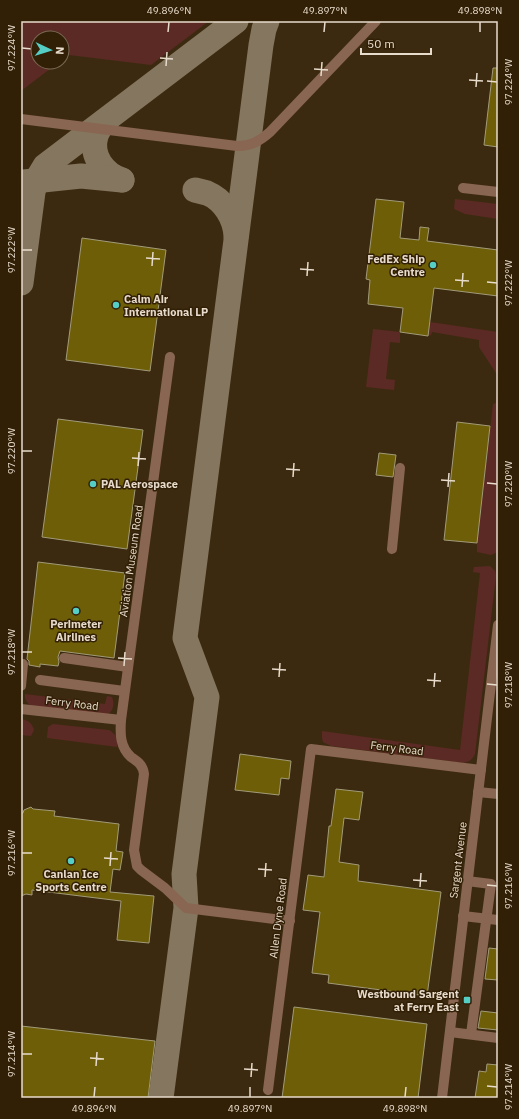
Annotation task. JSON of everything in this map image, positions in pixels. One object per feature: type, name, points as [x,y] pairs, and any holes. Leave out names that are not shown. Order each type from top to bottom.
[{"type":"street","points":[[21,119],[237,146],[248,145],[263,138],[270,132],[376,21]]},
{"type":"street","points":[[463,188],[498,192]]},
{"type":"street","name":"Aviation Museum Road","points":[[170,357],[121,720],[120,734],[124,747],[144,768],[134,850],[138,866],[141,870],[165,888],[186,908],[290,921]]},
{"type":"street","points":[[392,549],[400,468]]},
{"type":"street","name":"Sargent Avenue","points":[[442,1098],[498,625]]},
{"type":"street","points":[[64,658],[128,667]]},
{"type":"street","points":[[21,664],[23,664],[21,686]]},
{"type":"street","points":[[40,680],[124,691]]},
{"type":"street","name":"Ferry Road","points":[[21,709],[121,720]]},
{"type":"street","name":"Ferry Road","points":[[312,749],[481,770]]},
{"type":"street","name":"Allen Dyne Road","points":[[268,1090],[312,749]]},
{"type":"street","points":[[478,792],[498,794]]},
{"type":"street","points":[[467,881],[491,884],[471,1034]]},
{"type":"street","points":[[463,916],[498,920]]},
{"type":"street","points":[[450,1032],[498,1038]]},
{"type":"shaded area","points":[[21,21],[209,21],[151,65],[70,55],[70,30],[30,30],[30,70],[49,70],[21,91]]},
{"type":"shaded area","points":[[455,199],[498,204],[498,219],[465,214],[454,209]]},
{"type":"shaded area","points":[[430,322],[498,332],[498,376],[479,347],[479,340],[432,332],[431,335],[428,336]]},
{"type":"shaded area","points":[[373,329],[400,332],[400,343],[390,342],[386,379],[395,380],[394,390],[366,387]]},
{"type":"shaded area","points":[[497,392],[498,552],[491,555],[477,552],[477,543],[493,404],[496,403]]},
{"type":"shaded area","points":[[490,566],[495,571],[496,576],[475,754],[471,759],[463,763],[331,746],[323,742],[322,731],[460,750],[480,573],[473,572],[474,567]]},
{"type":"shaded area","points":[[25,694],[105,704],[107,696],[112,697],[113,705],[112,710],[106,716],[33,707],[27,702]]},
{"type":"shaded area","points":[[21,719],[28,721],[32,725],[34,730],[31,736],[21,735]]},
{"type":"shaded area","points":[[53,724],[109,730],[116,737],[117,747],[47,738],[48,727]]},
{"type":"building","points":[[493,68],[498,68],[498,147],[484,145]]},
{"type":"building","name":"FedEx Ship Centre","points":[[376,199],[404,202],[400,238],[419,240],[420,227],[429,228],[427,241],[498,250],[498,296],[434,288],[428,336],[400,332],[403,308],[368,304],[370,280],[366,279]]},
{"type":"building","name":"Calm Air International LP","points":[[82,238],[166,250],[150,371],[66,360]]},
{"type":"building","name":"PAL Aerospace","points":[[58,419],[143,430],[127,549],[42,537]]},
{"type":"building","points":[[457,422],[490,426],[477,543],[444,540]]},
{"type":"building","points":[[379,453],[396,455],[393,477],[376,475]]},
{"type":"building","name":"Perimeter Airlines","points":[[38,562],[125,573],[114,658],[60,651],[58,666],[40,664],[40,667],[29,665],[29,661],[27,659]]},
{"type":"building","points":[[240,754],[291,761],[289,779],[281,778],[279,795],[235,790]]},
{"type":"building","points":[[336,789],[363,792],[359,820],[344,818],[339,862],[359,865],[358,881],[441,892],[427,996],[328,983],[329,975],[312,973],[320,912],[303,910],[308,875],[324,877],[329,826],[331,826]]},
{"type":"building","name":"Canlan Ice Sports Centre","points":[[31,807],[33,809],[55,811],[54,816],[119,824],[116,851],[123,852],[120,870],[113,869],[110,892],[154,896],[149,943],[117,940],[121,901],[32,890],[32,895],[26,894],[21,896],[21,814],[24,810]]},
{"type":"building","points":[[489,948],[498,949],[498,980],[485,979]]},
{"type":"building","points":[[294,1007],[427,1024],[418,1098],[282,1098]]},
{"type":"building","points":[[481,1011],[498,1013],[498,1030],[478,1028]]},
{"type":"building","points":[[21,1026],[155,1041],[148,1098],[21,1098]]},
{"type":"building","points":[[487,1064],[498,1065],[498,1098],[475,1098],[479,1071],[486,1072]]},
{"type":"taxiway","points":[[21,283],[33,192],[36,181],[45,166],[236,21]]},
{"type":"taxiway","points":[[161,1098],[186,908],[184,874],[207,697],[185,638],[261,45],[267,21]]},
{"type":"taxiway","points":[[104,122],[96,136],[95,150],[97,157],[104,169],[122,180]]},
{"type":"taxiway","points":[[24,182],[81,176],[122,180]]},
{"type":"taxiway","points":[[195,190],[213,196],[228,210],[236,236]]},
{"type":"place","name":"FedEx Ship Centre","points":[[433,265]]},
{"type":"place","name":"Calm Air International LP","points":[[116,305]]},
{"type":"place","name":"PAL Aerospace","points":[[93,484]]},
{"type":"place","name":"Perimeter Airlines","points":[[76,611]]},
{"type":"place","name":"Canlan Ice Sports Centre","points":[[71,861]]},
{"type":"place","name":"Westbound Sargent at Ferry East","points":[[467,1000]]}]
